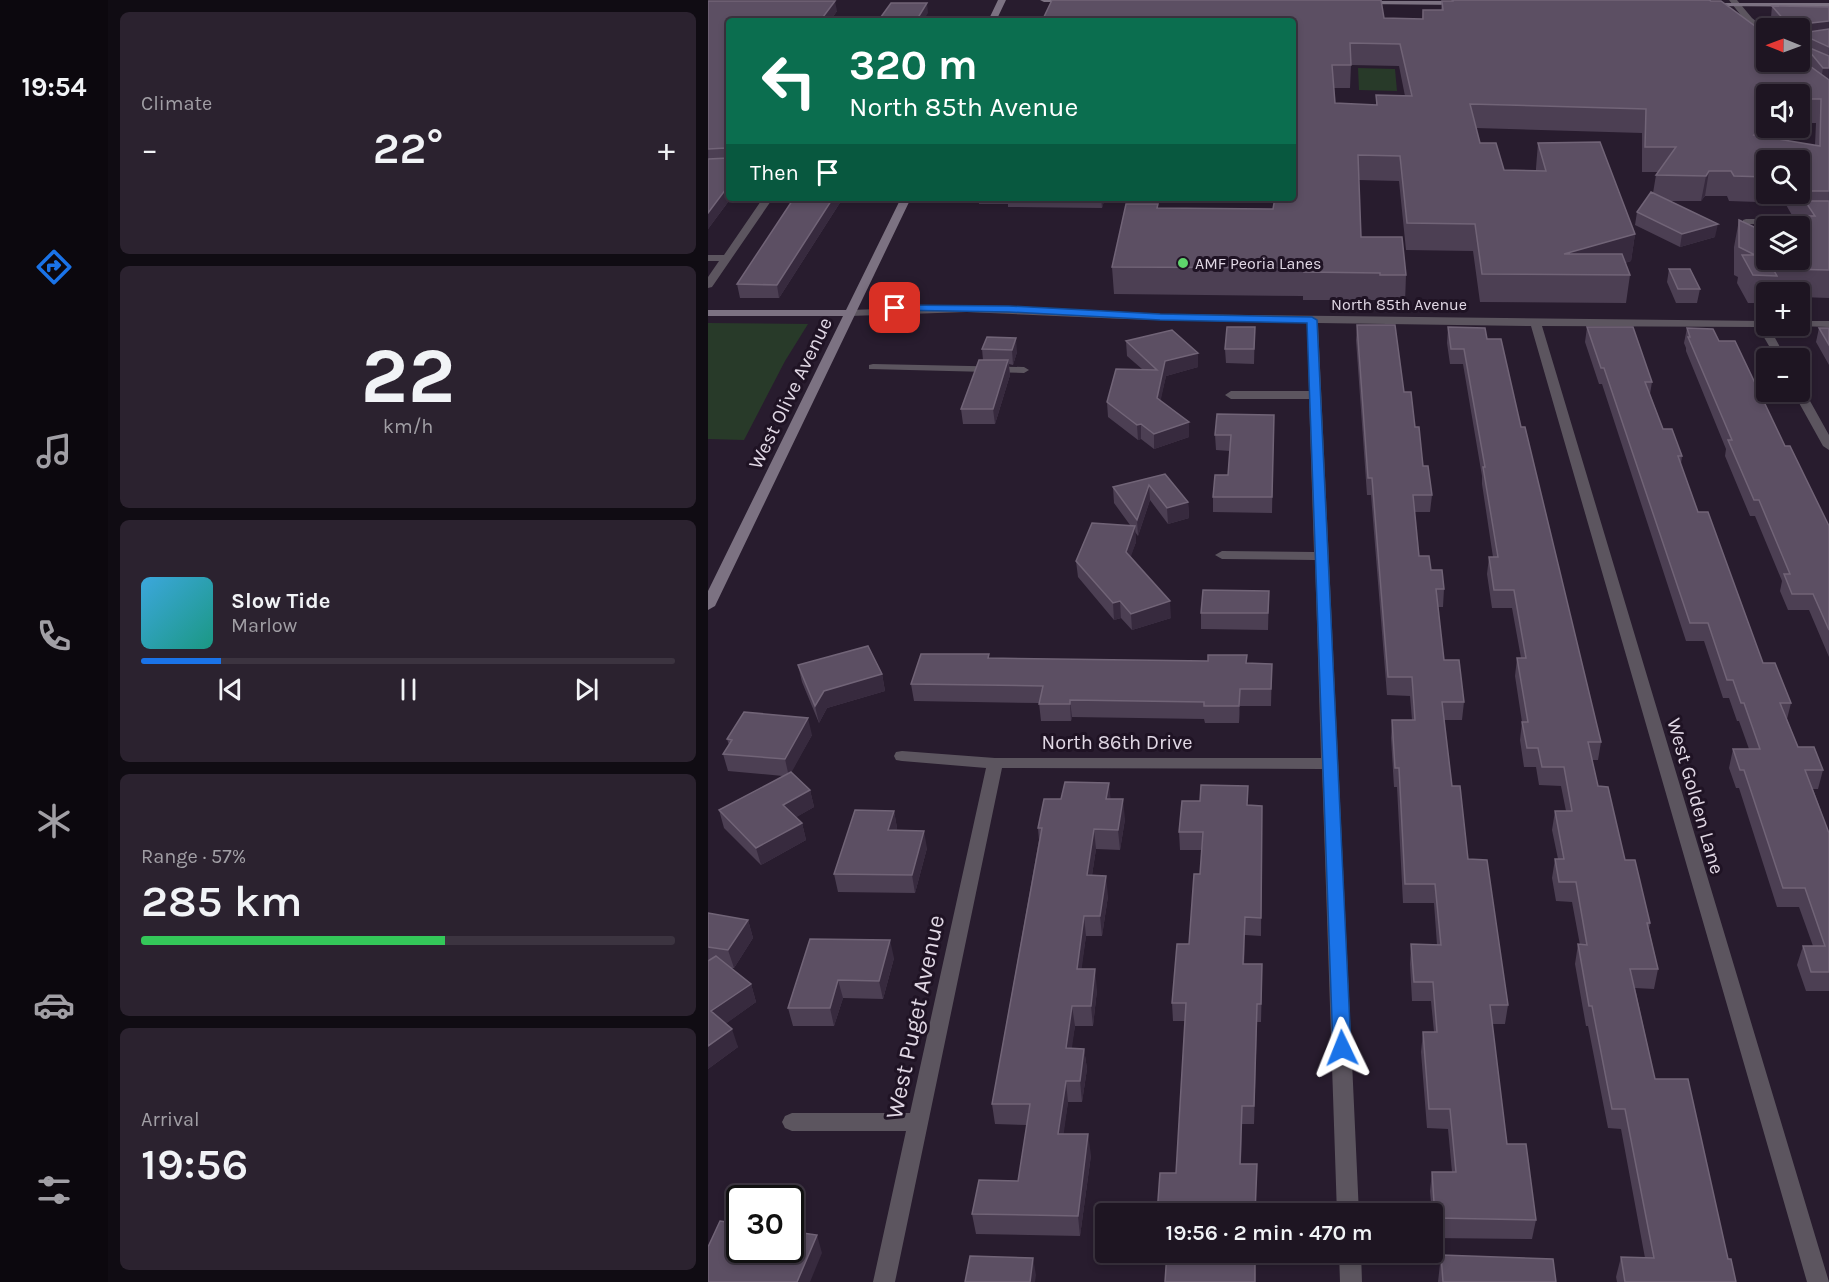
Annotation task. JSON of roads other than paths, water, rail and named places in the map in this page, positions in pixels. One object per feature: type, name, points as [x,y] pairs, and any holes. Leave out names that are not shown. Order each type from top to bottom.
[{"type":"main road","points":[[993,18],[1002,0]]},
{"type":"main road","points":[[1044,0],[1089,0]]},
{"type":"main road","points":[[1347,2],[1473,3]]},
{"type":"main road","points":[[1693,4],[1735,2],[1829,5]]},
{"type":"main road","name":"West Olive Avenue","points":[[708,606],[905,201]]},
{"type":"main road","name":"North 85th Avenue","points":[[708,313],[850,313]]},
{"type":"street","points":[[1735,2],[1756,25]]},
{"type":"street","points":[[1810,55],[1829,64]]},
{"type":"street","points":[[708,285],[766,201]]},
{"type":"street","points":[[1746,222],[1829,222]]},
{"type":"street","points":[[708,258],[726,258]]},
{"type":"street","name":"North 85th Avenue","points":[[850,313],[895,308],[1009,309],[1160,317],[1756,324]]},
{"type":"street","points":[[1312,320],[1348,1203]]},
{"type":"street","name":"West Golden Lane","points":[[1535,321],[1818,1282]]},
{"type":"street","points":[[1810,324],[1829,324]]},
{"type":"street","points":[[1232,395],[1316,395]]},
{"type":"street","points":[[1805,402],[1829,446]]},
{"type":"street","points":[[1222,555],[1323,556]]},
{"type":"street","name":"North 86th Drive","points":[[902,756],[995,763],[1331,764]]},
{"type":"street","name":"West Puget Avenue","points":[[885,1282],[995,763]]},
{"type":"street","points":[[792,1122],[918,1122]]},
{"type":"street","points":[[1350,1263],[1351,1282]]},
{"type":"lane","points":[[873,367],[1024,370]]},
{"type":"place","name":"AMF Peoria Lanes","points":[[1183,263]]}]
